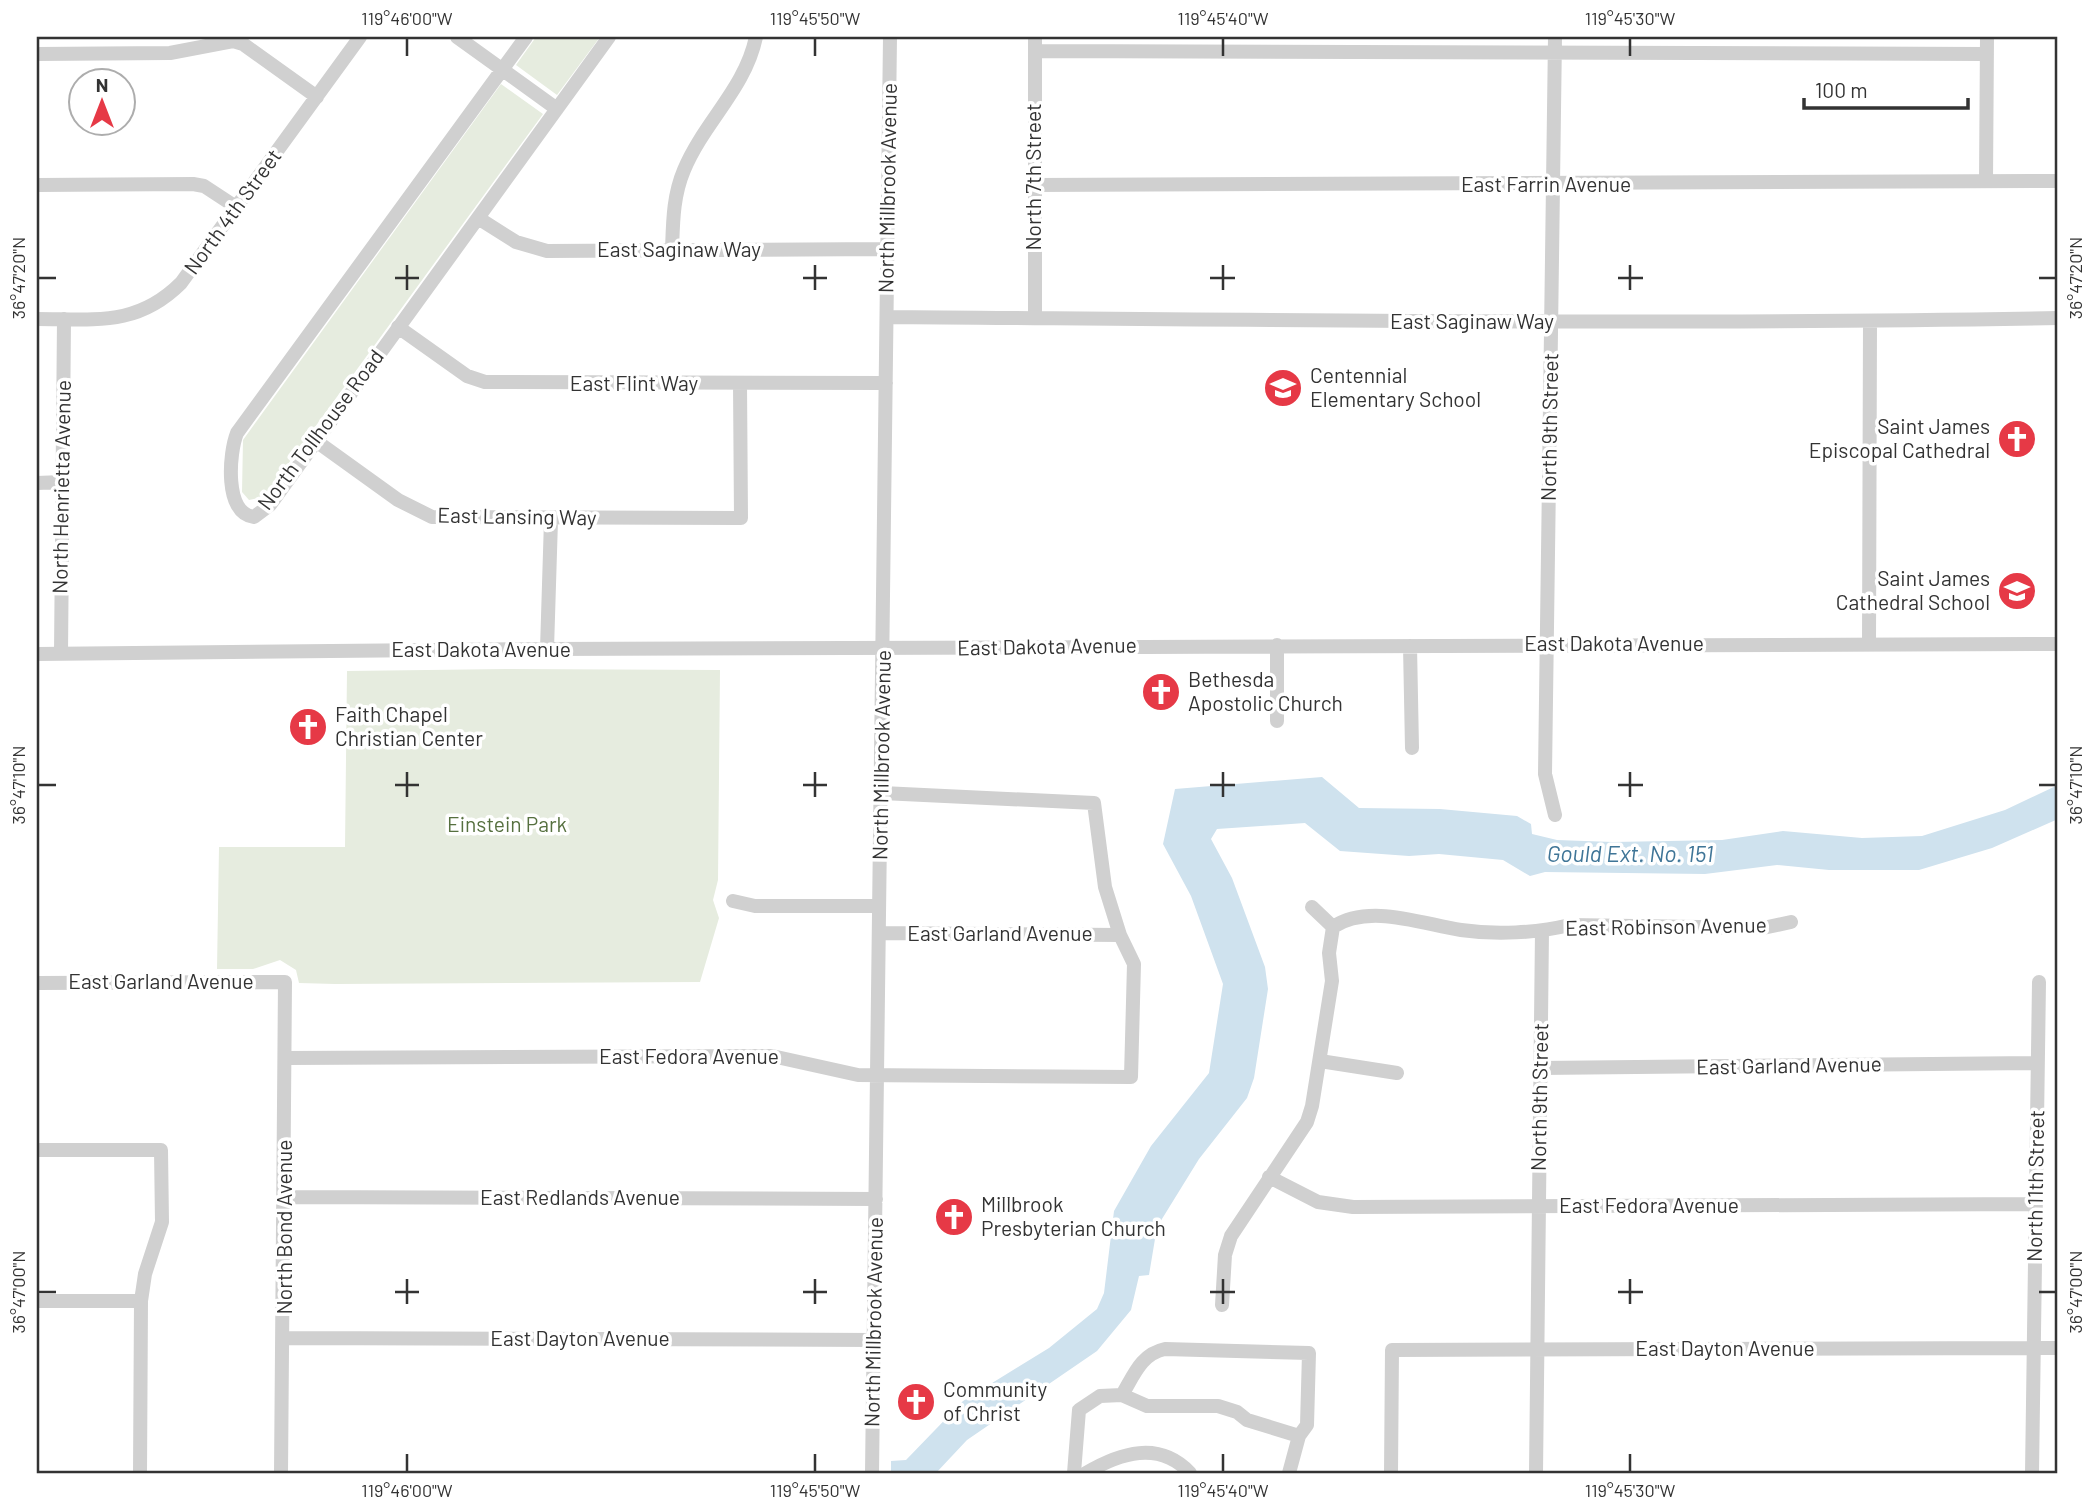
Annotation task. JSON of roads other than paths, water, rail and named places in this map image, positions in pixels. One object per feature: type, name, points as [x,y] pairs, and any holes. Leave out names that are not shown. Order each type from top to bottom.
[{"type":"street","name":"North 4th Street","points":[[64,319],[125,317],[147,310],[166,298],[181,283],[360,37]]},
{"type":"street","points":[[457,37],[557,109]]},
{"type":"street","name":"North Tollhouse Road","points":[[526,37],[237,433],[233,443],[233,496],[240,512],[254,517],[262,512],[609,37]]},
{"type":"street","points":[[673,250],[673,213],[683,171],[694,149],[736,99],[756,37]]},
{"type":"street","name":"North Millbrook Avenue","points":[[872,1473],[891,37]]},
{"type":"street","points":[[1986,181],[1987,37]]},
{"type":"street","points":[[37,54],[170,53],[233,41],[243,44],[317,97]]},
{"type":"street","points":[[1035,44],[1555,44],[1987,54]]},
{"type":"street","name":"North 7th Street","points":[[1035,44],[1035,318]]},
{"type":"street","name":"North 9th Street","points":[[1555,44],[1545,774],[1555,815]]},
{"type":"street","name":"East Farrin Avenue","points":[[1034,185],[2058,181]]},
{"type":"street","points":[[37,185],[193,184],[204,186],[236,207]]},
{"type":"street","name":"East Saginaw Way","points":[[478,218],[516,242],[547,251],[888,249]]},
{"type":"street","name":"East Saginaw Way","points":[[887,317],[1551,321],[2058,318]]},
{"type":"street","points":[[37,319],[64,319]]},
{"type":"street","name":"North Henrietta Avenue","points":[[61,654],[64,319]]},
{"type":"street","points":[[1869,644],[1870,321]]},
{"type":"street","name":"East Flint Way","points":[[398,327],[467,376],[485,382],[886,383]]},
{"type":"street","name":"East Lansing Way","points":[[316,441],[398,500],[432,517],[551,520],[741,519],[740,384]]},
{"type":"street","points":[[37,482],[62,482]]},
{"type":"street","points":[[547,649],[551,520]]},
{"type":"street","name":"East Dakota Avenue","points":[[37,654],[1277,645],[2058,643]]},
{"type":"street","points":[[1277,645],[1277,721]]},
{"type":"street","points":[[1410,646],[1412,748]]},
{"type":"street","points":[[882,793],[1094,803],[1105,887],[1120,935]]},
{"type":"street","points":[[733,901],[755,906],[879,906]]},
{"type":"street","points":[[1312,907],[1333,927]]},
{"type":"street","points":[[1222,1305],[1225,1255],[1231,1236],[1307,1122],[1320,1061],[1332,981],[1329,953],[1333,927],[1343,920],[1370,917],[1462,930],[1542,931]]},
{"type":"street","name":"East Robinson Avenue","points":[[1542,931],[1570,925],[1763,928],[1791,922]]},
{"type":"street","name":"North 9th Street","points":[[1536,1473],[1542,931]]},
{"type":"street","name":"East Garland Avenue","points":[[879,933],[1120,935]]},
{"type":"street","name":"East Fedora Avenue","points":[[286,1058],[772,1056],[796,1059],[833,1071],[877,1075],[1130,1077],[1134,964],[1120,935]]},
{"type":"street","name":"East Garland Avenue","points":[[37,982],[285,982]]},
{"type":"street","name":"North Bond Avenue","points":[[281,1473],[285,982]]},
{"type":"street","name":"North 11th Street","points":[[2032,1473],[2039,982]]},
{"type":"street","points":[[1320,1061],[1397,1073]]},
{"type":"street","name":"East Garland Avenue","points":[[1540,1068],[2038,1063]]},
{"type":"street","points":[[37,1150],[161,1150],[162,1222],[145,1274],[141,1301],[140,1473]]},
{"type":"street","name":"East Fedora Avenue","points":[[1269,1177],[1318,1202],[1343,1206],[2036,1204]]},
{"type":"street","name":"East Redlands Avenue","points":[[284,1197],[876,1199]]},
{"type":"street","points":[[37,1301],[141,1301]]},
{"type":"street","name":"East Dayton Avenue","points":[[284,1338],[875,1340]]},
{"type":"street","name":"East Dayton Avenue","points":[[1391,1473],[1392,1350],[2058,1348]]},
{"type":"street","points":[[1122,1395],[1140,1363],[1151,1352],[1166,1349],[1309,1353],[1307,1425],[1299,1436],[1289,1473]]},
{"type":"street","points":[[1074,1473],[1079,1410],[1100,1396],[1122,1395],[1147,1406],[1219,1406],[1237,1412],[1247,1420],[1299,1436]]},
{"type":"street","points":[[1086,1473],[1126,1453],[1156,1452],[1190,1473]]},
{"type":"water","name":"Gould Ext. No. 151","points":[[1322,777],[1359,808],[1440,809],[1517,816],[1531,824],[1532,834],[1557,840],[1722,840],[1783,831],[1862,838],[1922,836],[2005,810],[2058,785],[2058,819],[1992,848],[1919,870],[1829,870],[1777,865],[1705,874],[1545,872],[1530,876],[1503,860],[1439,854],[1409,856],[1340,851],[1305,823],[1217,829],[1211,839],[1232,878],[1265,967],[1268,989],[1254,1078],[1247,1098],[1199,1159],[1157,1227],[1149,1275],[1139,1276],[1131,1310],[1097,1351],[967,1440],[936,1473],[891,1473],[891,1461],[906,1460],[963,1401],[1049,1348],[1097,1309],[1104,1293],[1114,1211],[1151,1146],[1209,1073],[1223,984],[1191,896],[1163,844],[1175,789]]},
{"type":"place","name":"Centennial Elementary School","points":[[1283,388]]},
{"type":"place","name":"Saint James Episcopal Cathedral","points":[[2017,439]]},
{"type":"place","name":"Saint James Cathedral School","points":[[2017,591]]},
{"type":"place","name":"Bethesda Apostolic Church","points":[[1161,692]]},
{"type":"place","name":"Faith Chapel Christian Center","points":[[308,727]]},
{"type":"place","name":"Millbrook Presbyterian Church","points":[[954,1217]]},
{"type":"place","name":"Community of Christ","points":[[916,1402]]},
{"type":"park label","name":"Einstein Park","points":[[507,825]]}]
